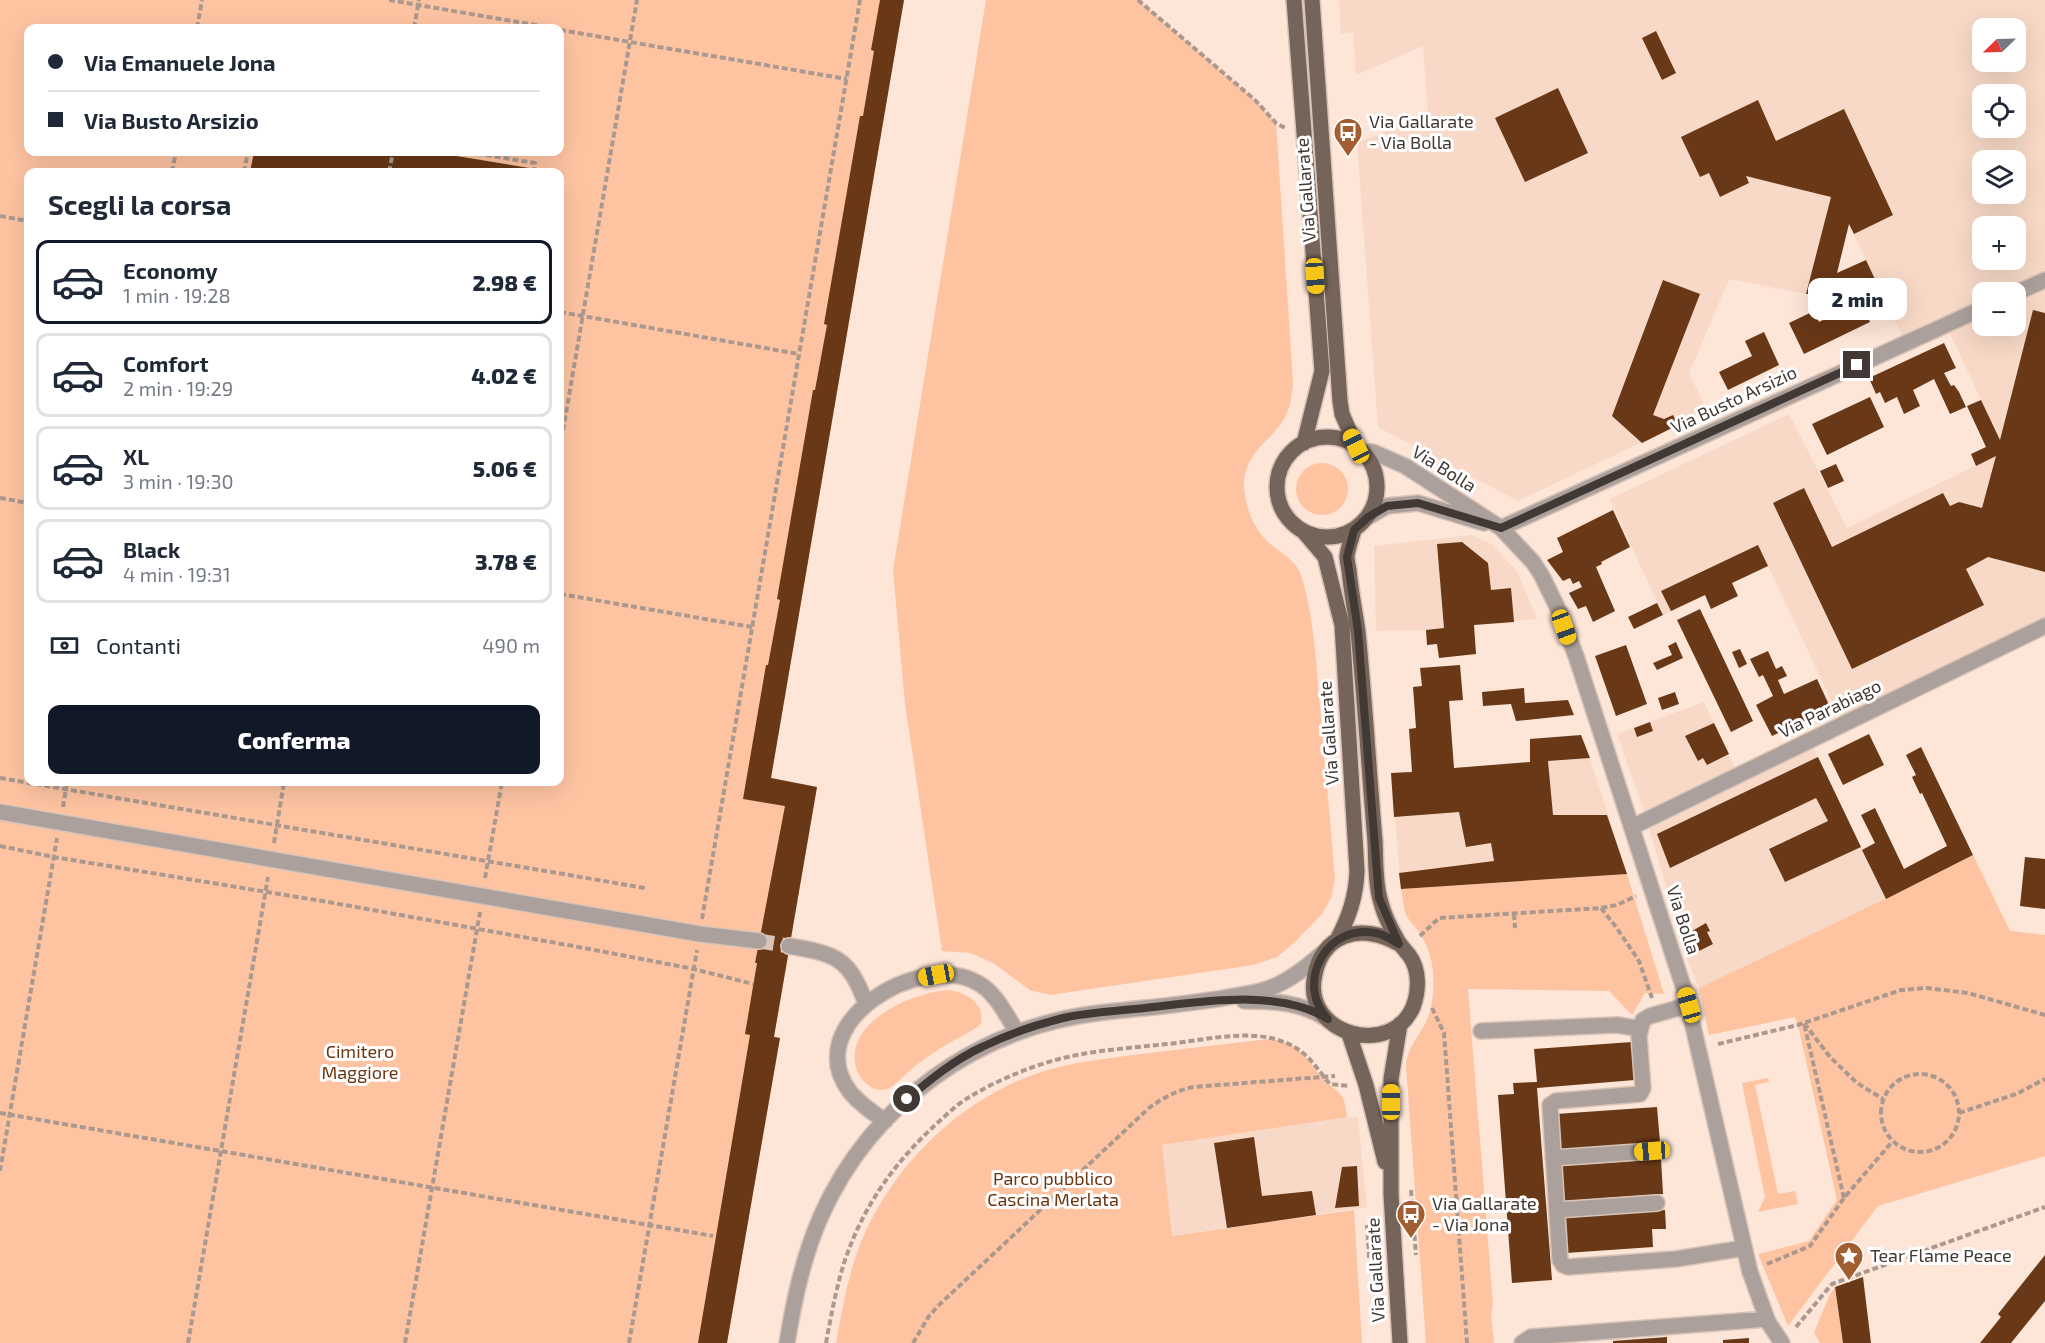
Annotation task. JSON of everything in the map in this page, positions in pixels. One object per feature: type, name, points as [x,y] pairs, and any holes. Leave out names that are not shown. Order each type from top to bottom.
[{"type":"main road","name":"Via Gallarate","points":[[1294,0],[1322,371],[1304,443],[1284,461],[1277,486],[1284,512],[1325,557],[1342,625],[1357,871],[1354,899],[1337,940]]},
{"type":"main road","name":"Via Gallarate","points":[[1312,0],[1340,401],[1342,414],[1360,449],[1373,466],[1377,482],[1376,499],[1368,517]]},
{"type":"main road","points":[[1304,443],[1317,438],[1330,437],[1344,440],[1360,449]]},
{"type":"main road","points":[[1303,531],[1311,535],[1329,537],[1346,534],[1368,517]]},
{"type":"main road","name":"Via Gallarate","points":[[1354,530],[1347,557],[1358,631],[1379,898],[1399,944]]},
{"type":"main road","name":"Via Gallarate","points":[[1392,1194],[1366,1085],[1349,1034],[1333,1025],[1322,1013],[1315,998],[1313,982],[1317,965],[1325,951],[1337,940],[1352,933],[1368,932],[1385,935],[1399,944],[1411,957],[1417,974],[1418,992],[1412,1010],[1400,1024],[1391,1079],[1392,1194],[1400,1343]]},
{"type":"main road","points":[[1349,1034],[1367,1037],[1384,1033],[1400,1024]]},
{"type":"street","points":[[2026,289],[2045,280]]},
{"type":"street","name":"Via Busto Arsizio","points":[[1501,528],[1972,313]]},
{"type":"street","name":"Via Bolla","points":[[1360,449],[1405,466],[1501,528],[1533,562],[1558,611],[1577,659],[1689,1005],[1750,1272],[1767,1319],[1782,1343]]},
{"type":"street","name":"Via Bolla","points":[[1368,517],[1387,506],[1418,503],[1501,528]]},
{"type":"street","name":"Via Parabiago","points":[[1632,827],[2045,626]]},
{"type":"street","points":[[0,812],[699,934],[759,941]]},
{"type":"street","points":[[789,946],[823,952],[842,962],[857,979],[866,1005]]},
{"type":"street","points":[[787,1343],[800,1279],[810,1244],[837,1185],[885,1121],[932,1078],[980,1048],[1017,1032],[1076,1016],[1211,1000],[1248,994],[1278,985],[1301,971],[1325,951]]},
{"type":"street","points":[[885,1121],[861,1104],[849,1090],[839,1070],[838,1045],[843,1030],[852,1017],[881,994],[918,978],[950,974],[966,977],[989,991],[1017,1032]]},
{"type":"street","points":[[1211,1000],[1282,1002],[1315,1011],[1328,1019]]},
{"type":"street","points":[[1481,1031],[1617,1025],[1636,1028],[1646,1018],[1689,1005]]},
{"type":"street","points":[[1641,1025],[1639,1036],[1642,1092],[1636,1095],[1553,1102],[1550,1108],[1560,1260],[1565,1266],[1659,1261],[1706,1256],[1744,1248]]},
{"type":"street","points":[[1553,1158],[1652,1151]]},
{"type":"street","points":[[1557,1210],[1657,1203]]},
{"type":"street","points":[[1522,1343],[1531,1337],[1767,1319]]},
{"type":"path","points":[[198,24],[202,0]]},
{"type":"path","points":[[388,0],[418,3],[531,24]]},
{"type":"path","points":[[564,424],[637,0]]},
{"type":"path","points":[[629,1343],[860,0]]},
{"type":"path","points":[[1138,0],[1255,100],[1276,123],[1286,129]]},
{"type":"path","points":[[415,24],[418,3]]},
{"type":"path","points":[[564,31],[847,79]]},
{"type":"path","points":[[492,156],[535,163],[534,168]]},
{"type":"path","points":[[0,216],[24,220]]},
{"type":"path","points":[[564,313],[799,354]]},
{"type":"path","points":[[0,498],[24,502]]},
{"type":"path","points":[[564,595],[752,627]]},
{"type":"path","points":[[0,778],[24,782]]},
{"type":"path","points":[[53,786],[645,888]]},
{"type":"path","points":[[188,1343],[283,786]]},
{"type":"path","points":[[405,1343],[501,786]]},
{"type":"path","points":[[0,1171],[66,788]]},
{"type":"path","points":[[0,846],[477,929],[694,969],[753,984]]},
{"type":"path","points":[[1420,936],[1439,918],[1601,908],[1617,905],[1639,895]]},
{"type":"path","points":[[1601,908],[1639,961],[1658,1014]]},
{"type":"path","points":[[1514,914],[1515,928]]},
{"type":"path","points":[[1718,1044],[1804,1023],[1901,990],[1928,988],[1968,993],[2045,1015]]},
{"type":"path","points":[[1432,1007],[1444,1033],[1467,1343]]},
{"type":"path","points":[[1804,1023],[1830,1057],[1857,1083],[1883,1099]]},
{"type":"path","points":[[1804,1023],[1844,1198]]},
{"type":"path","points":[[826,1343],[835,1296],[845,1262],[864,1215],[882,1184],[907,1152],[939,1121],[969,1097],[1006,1078],[1057,1060],[1086,1053],[1242,1036],[1275,1038],[1304,1053],[1330,1084],[1348,1086]]},
{"type":"path","points":[[1919,1074],[1934,1076],[1947,1085],[1956,1098],[1959,1113],[1956,1128],[1948,1141],[1936,1150],[1921,1153],[1905,1150],[1892,1142],[1883,1129],[1880,1114],[1883,1099],[1891,1086],[1904,1077],[1919,1074]]},
{"type":"path","points":[[913,1343],[929,1316],[940,1304],[1149,1108],[1164,1098],[1176,1091],[1193,1087],[1335,1076]]},
{"type":"path","points":[[1959,1113],[2016,1094],[2045,1079]]},
{"type":"path","points":[[0,1113],[713,1236]]},
{"type":"path","points":[[1767,1264],[1810,1246],[1844,1198],[1892,1142]]},
{"type":"path","points":[[1411,1190],[1416,1256]]},
{"type":"path","points":[[1796,1327],[1832,1284],[2045,1207]]},
{"type":"path","points":[[1367,1225],[1370,1270]]},
{"type":"shaded area","points":[[1339,0],[2045,0],[2045,273],[2026,282],[1972,282],[1972,307],[1904,340],[1837,199],[1831,198],[1806,294],[1729,279],[1689,373],[1707,411],[1518,501],[1378,427],[1357,143],[1428,115],[1423,46],[1356,75],[1353,32],[1341,34]]},
{"type":"shaded area","points":[[2045,283],[2045,623],[1841,721],[1768,566],[1663,615],[1610,499],[1789,414],[1847,528],[1996,456],[2000,440],[1947,327],[1972,316],[1972,336],[2026,336],[2026,292]]},
{"type":"shaded area","points":[[1471,535],[1493,545],[1518,573],[1537,619],[1426,630],[1376,631],[1374,546]]},
{"type":"shaded area","points":[[1704,702],[1737,772],[1810,741],[1886,899],[1699,988],[1685,954],[1647,820],[1617,734]]},
{"type":"shaded area","points":[[1590,758],[1627,874],[1401,889],[1391,773]]},
{"type":"shaded area","points":[[1358,1117],[1367,1207],[1171,1236],[1162,1145]]},
{"type":"green space","name":"Cimitero Maggiore","points":[[0,0],[904,0],[771,778],[817,787],[774,1036],[780,1038],[727,1343],[0,1343]]},
{"type":"green space","points":[[986,0],[1138,0],[1255,100],[1276,123],[1293,386],[1285,417],[1250,461],[1246,470],[1244,489],[1249,513],[1257,528],[1266,540],[1295,564],[1305,590],[1316,657],[1335,879],[1331,898],[1322,914],[1277,957],[1253,965],[1050,995],[1030,990],[993,963],[971,953],[942,951],[905,704],[893,570]]},
{"type":"green space","points":[[1322,463],[1332,465],[1340,471],[1346,479],[1348,489],[1346,499],[1340,507],[1332,513],[1322,515],[1312,513],[1304,507],[1298,499],[1296,489],[1298,479],[1304,471],[1312,465]]},
{"type":"green space","points":[[1973,855],[2010,931],[2045,935],[2045,1156],[1878,1206],[1788,1326],[1758,1254],[1809,1241],[1837,1200],[1798,1025],[1795,1017],[1709,1035],[1699,988]]},
{"type":"green space","points":[[1627,874],[1664,994],[1645,993],[1632,1015],[1609,991],[1468,989],[1493,1304],[1491,1314],[1494,1343],[1426,1343],[1406,1066],[1410,1050],[1429,1015],[1433,998],[1433,979],[1429,952],[1421,935],[1406,915],[1401,889]]},
{"type":"green space","points":[[949,990],[968,997],[978,1005],[981,1010],[981,1024],[932,1054],[890,1087],[883,1090],[876,1089],[865,1083],[859,1075],[855,1062],[856,1047],[862,1033],[873,1021],[903,1002]]},
{"type":"green space","name":"Parco pubblico Cascina Merlata","points":[[1268,1039],[1278,1040],[1299,1050],[1322,1078],[1339,1092],[1347,1117],[1162,1145],[1172,1236],[1354,1210],[1362,1343],[836,1343],[855,1259],[865,1233],[880,1205],[897,1178],[918,1153],[966,1111],[1021,1079],[1062,1066],[1107,1058]]},
{"type":"green space","points":[[1768,1078],[1769,1082],[1755,1085],[1778,1194],[1795,1191],[1798,1204],[1758,1212],[1765,1197],[1742,1083]]},
{"type":"green space","points":[[1835,1287],[1843,1343],[1820,1343],[1814,1333]]},
{"type":"building","points":[[880,0],[904,0],[771,778],[817,787],[774,1037],[780,1038],[727,1343],[698,1343],[750,1035],[745,1034],[757,963],[755,963],[785,806],[743,799],[766,665],[768,665],[780,600],[777,599],[813,390],[815,390],[827,325],[824,324],[860,116],[863,116]]},
{"type":"building","points":[[1656,31],[1676,73],[1662,80],[1642,38]]},
{"type":"building","points":[[1558,88],[1588,153],[1525,182],[1495,118]]},
{"type":"building","points":[[1758,100],[1776,141],[1844,109],[1893,215],[1854,234],[1849,224],[1837,273],[1866,260],[1881,292],[1861,302],[1870,322],[1804,354],[1789,323],[1814,311],[1819,322],[1850,307],[1844,295],[1806,294],[1831,197],[1746,176],[1749,183],[1720,197],[1709,173],[1700,177],[1681,137]]},
{"type":"building","points":[[253,156],[456,156],[529,168],[251,168]]},
{"type":"building","points":[[1663,280],[1700,294],[1653,415],[1664,419],[1673,415],[1678,425],[1642,443],[1612,416]]},
{"type":"building","points":[[2033,310],[2045,313],[2045,572],[1988,557],[1966,569],[1984,605],[1852,669],[1773,503],[1804,488],[1832,547],[1943,493],[1950,506],[1959,502],[1982,508],[1996,456],[1976,466],[1971,454],[1986,447],[1967,406],[1981,400],[2000,440]]},
{"type":"building","points":[[1764,332],[1779,365],[1728,390],[1719,372],[1752,356],[1745,341]]},
{"type":"building","points":[[1944,343],[1956,368],[1944,373],[1951,386],[1954,385],[1959,392],[1966,407],[1950,414],[1934,379],[1913,390],[1920,406],[1904,414],[1897,397],[1885,403],[1880,392],[1876,394],[1869,378]]},
{"type":"building","points":[[1870,397],[1884,427],[1827,455],[1812,424]]},
{"type":"building","points":[[1836,464],[1844,481],[1828,488],[1820,471]]},
{"type":"building","points":[[1613,510],[1630,547],[1596,567],[1615,611],[1593,622],[1586,606],[1578,609],[1569,593],[1582,587],[1579,581],[1573,584],[1570,578],[1563,581],[1547,560],[1563,552],[1557,538]]},
{"type":"building","points":[[1462,542],[1488,563],[1491,590],[1511,588],[1514,622],[1474,625],[1476,654],[1439,658],[1437,644],[1427,645],[1426,630],[1444,628],[1437,544]]},
{"type":"building","points":[[1758,545],[1768,566],[1732,583],[1738,596],[1711,609],[1705,595],[1671,611],[1661,591]]},
{"type":"building","points":[[1657,603],[1663,615],[1634,629],[1628,617]]},
{"type":"building","points":[[1700,609],[1753,721],[1731,732],[1677,620]]},
{"type":"building","points":[[1676,642],[1683,658],[1657,670],[1653,663],[1672,655],[1668,646]]},
{"type":"building","points":[[1626,645],[1647,704],[1616,716],[1595,656]]},
{"type":"building","points":[[1740,649],[1747,664],[1739,668],[1732,652]]},
{"type":"building","points":[[1768,651],[1776,669],[1782,666],[1787,676],[1778,680],[1784,694],[1817,679],[1831,709],[1772,736],[1756,705],[1773,696],[1763,675],[1759,677],[1750,659]]},
{"type":"building","points":[[1460,665],[1463,700],[1449,701],[1454,768],[1530,762],[1530,739],[1581,735],[1590,758],[1548,761],[1553,815],[1607,815],[1627,874],[1401,889],[1399,873],[1494,861],[1491,843],[1466,847],[1459,812],[1394,817],[1391,773],[1412,772],[1409,729],[1416,728],[1413,687],[1422,686],[1420,668]]},
{"type":"building","points":[[1524,688],[1525,703],[1568,700],[1574,715],[1516,721],[1511,704],[1483,706],[1482,692]]},
{"type":"building","points":[[1675,692],[1679,704],[1662,710],[1658,698]]},
{"type":"building","points":[[1650,722],[1653,731],[1637,737],[1634,728]]},
{"type":"building","points":[[1714,723],[1729,754],[1707,765],[1703,758],[1698,761],[1685,736]]},
{"type":"building","points":[[1869,734],[1884,765],[1843,785],[1828,754]]},
{"type":"building","points":[[1921,747],[1973,855],[1886,899],[1862,850],[1875,843],[1861,815],[1875,808],[1904,869],[1947,846],[1912,777],[1916,775],[1906,755]]},
{"type":"building","points":[[1818,757],[1861,847],[1785,882],[1769,849],[1828,821],[1816,798],[1670,868],[1657,834]]},
{"type":"building","points":[[2025,857],[2045,859],[2045,909],[2020,906]]},
{"type":"building","points":[[1706,923],[1710,931],[1707,932],[1713,944],[1699,951],[1692,931]]},
{"type":"building","points":[[1632,1042],[1635,1080],[1537,1088],[1552,1280],[1512,1283],[1498,1095],[1514,1094],[1513,1083],[1537,1082],[1534,1049]]},
{"type":"building","points":[[1657,1107],[1660,1142],[1558,1150],[1556,1114]]},
{"type":"building","points":[[1254,1137],[1262,1196],[1312,1191],[1316,1215],[1227,1228],[1214,1143]]},
{"type":"building","points":[[1661,1159],[1663,1194],[1562,1201],[1560,1166]]},
{"type":"building","points":[[1357,1166],[1359,1206],[1335,1208],[1342,1167]]},
{"type":"building","points":[[1665,1210],[1666,1229],[1652,1229],[1653,1247],[1566,1253],[1564,1218]]},
{"type":"building","points":[[2045,1255],[2045,1301],[2011,1343],[1980,1343],[2001,1317],[1998,1314]]},
{"type":"building","points":[[1863,1277],[1871,1343],[1843,1343],[1835,1287]]},
{"type":"building","points":[[1667,1337],[1667,1343],[1613,1343],[1613,1341]]},
{"type":"building","points":[[1749,1338],[1749,1343],[1723,1343],[1723,1340]]},
{"type":"tunnel","points":[[759,941],[789,946]]},
{"type":"place","name":"Via Gallarate - Via Bolla","points":[[1348,158]]},
{"type":"place","name":"Via Gallarate - Via Jona","points":[[1411,1240]]},
{"type":"place","name":"Tear Flame Peace","points":[[1849,1282]]},
{"type":"route","points":[[907,1099],[932,1078],[980,1048],[1033,1026],[1066,1018],[1211,1000],[1282,1002],[1303,1006],[1328,1019],[1322,1013],[1315,998],[1313,982],[1317,965],[1325,951],[1337,940],[1352,933],[1368,932],[1385,935],[1399,944],[1379,898],[1358,631],[1347,557],[1354,530],[1368,517],[1387,506],[1418,503],[1501,528],[1857,365]]}]
